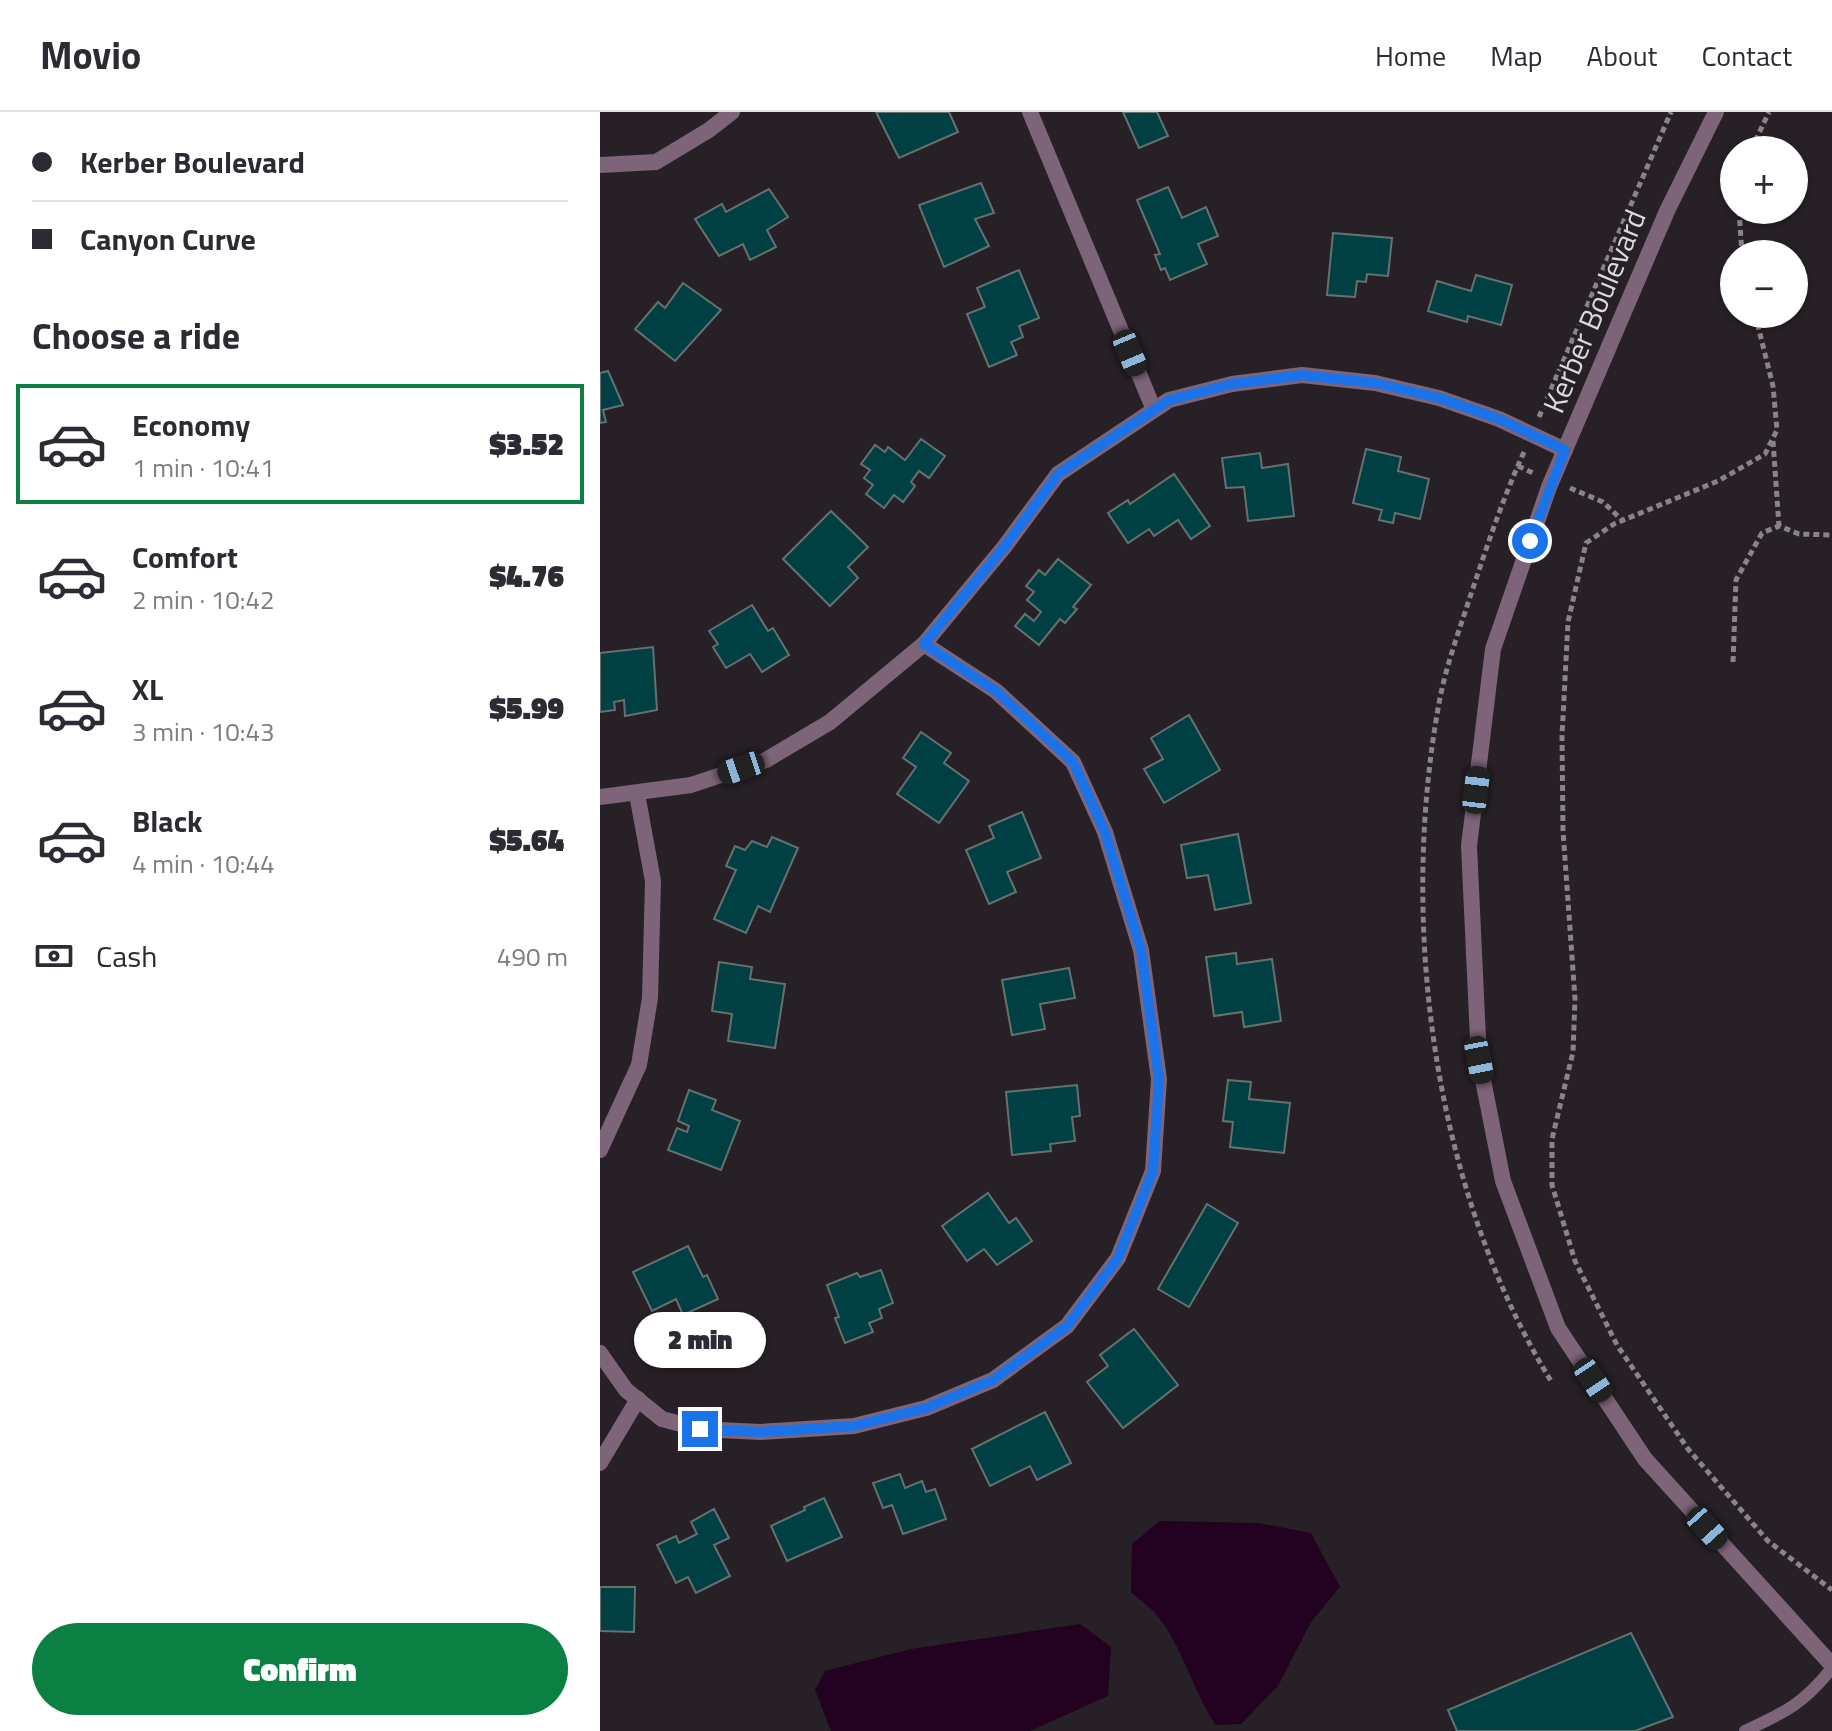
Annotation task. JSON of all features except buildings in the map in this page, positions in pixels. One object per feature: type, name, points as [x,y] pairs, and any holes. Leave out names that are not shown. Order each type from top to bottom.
[{"type":"street","points":[[600,165],[656,162],[732,112]]},
{"type":"street","points":[[1030,112],[1154,410]]},
{"type":"street","name":"Kerber Boulevard","points":[[1716,112],[1667,211],[1549,487],[1493,649],[1469,846],[1479,1060],[1503,1181],[1558,1328],[1645,1459],[1832,1666]]},
{"type":"street","points":[[600,797],[691,785],[766,760],[830,722],[924,644],[1005,546],[1058,474],[1169,400],[1232,384],[1302,375],[1375,383],[1439,398],[1499,419],[1565,450]]},
{"type":"street","points":[[600,1353],[626,1390],[662,1419],[700,1429],[760,1432],[854,1426],[926,1408],[993,1380],[1067,1326],[1118,1258],[1153,1171],[1159,1079],[1141,950],[1105,832],[1073,762],[996,691],[924,644]]},
{"type":"street","points":[[600,1150],[639,1065],[650,998],[653,881],[637,794]]},
{"type":"street","points":[[600,1463],[638,1399]]},
{"type":"lane","points":[[1745,1731],[1782,1714],[1810,1695],[1832,1666]]},
{"type":"path","points":[[1758,136],[1769,112]]},
{"type":"path","points":[[1758,328],[1773,386],[1777,430],[1765,454],[1718,481],[1614,524],[1586,543],[1568,622],[1562,736],[1563,831],[1575,999],[1573,1052],[1552,1139],[1552,1185],[1575,1261],[1617,1345],[1688,1449],[1768,1541],[1832,1590]]},
{"type":"path","points":[[1773,440],[1779,526]]},
{"type":"path","points":[[1733,662],[1736,580],[1762,533],[1779,526],[1799,534],[1832,535]]},
{"type":"shaded area","points":[[1160,1521],[1258,1523],[1311,1533],[1340,1587],[1311,1622],[1278,1686],[1241,1724],[1216,1725],[1168,1630],[1153,1611],[1131,1592],[1132,1544]]},
{"type":"shaded area","points":[[1080,1624],[1111,1647],[1108,1696],[1030,1731],[831,1731],[815,1690],[825,1671],[911,1649]]},
{"type":"route","points":[[700,1429],[760,1432],[854,1426],[926,1408],[993,1380],[1067,1326],[1118,1258],[1153,1171],[1159,1079],[1141,950],[1105,832],[1073,762],[996,691],[924,644],[1005,546],[1058,474],[1169,400],[1232,384],[1302,375],[1375,383],[1439,398],[1499,419],[1565,450],[1530,541]]}]
